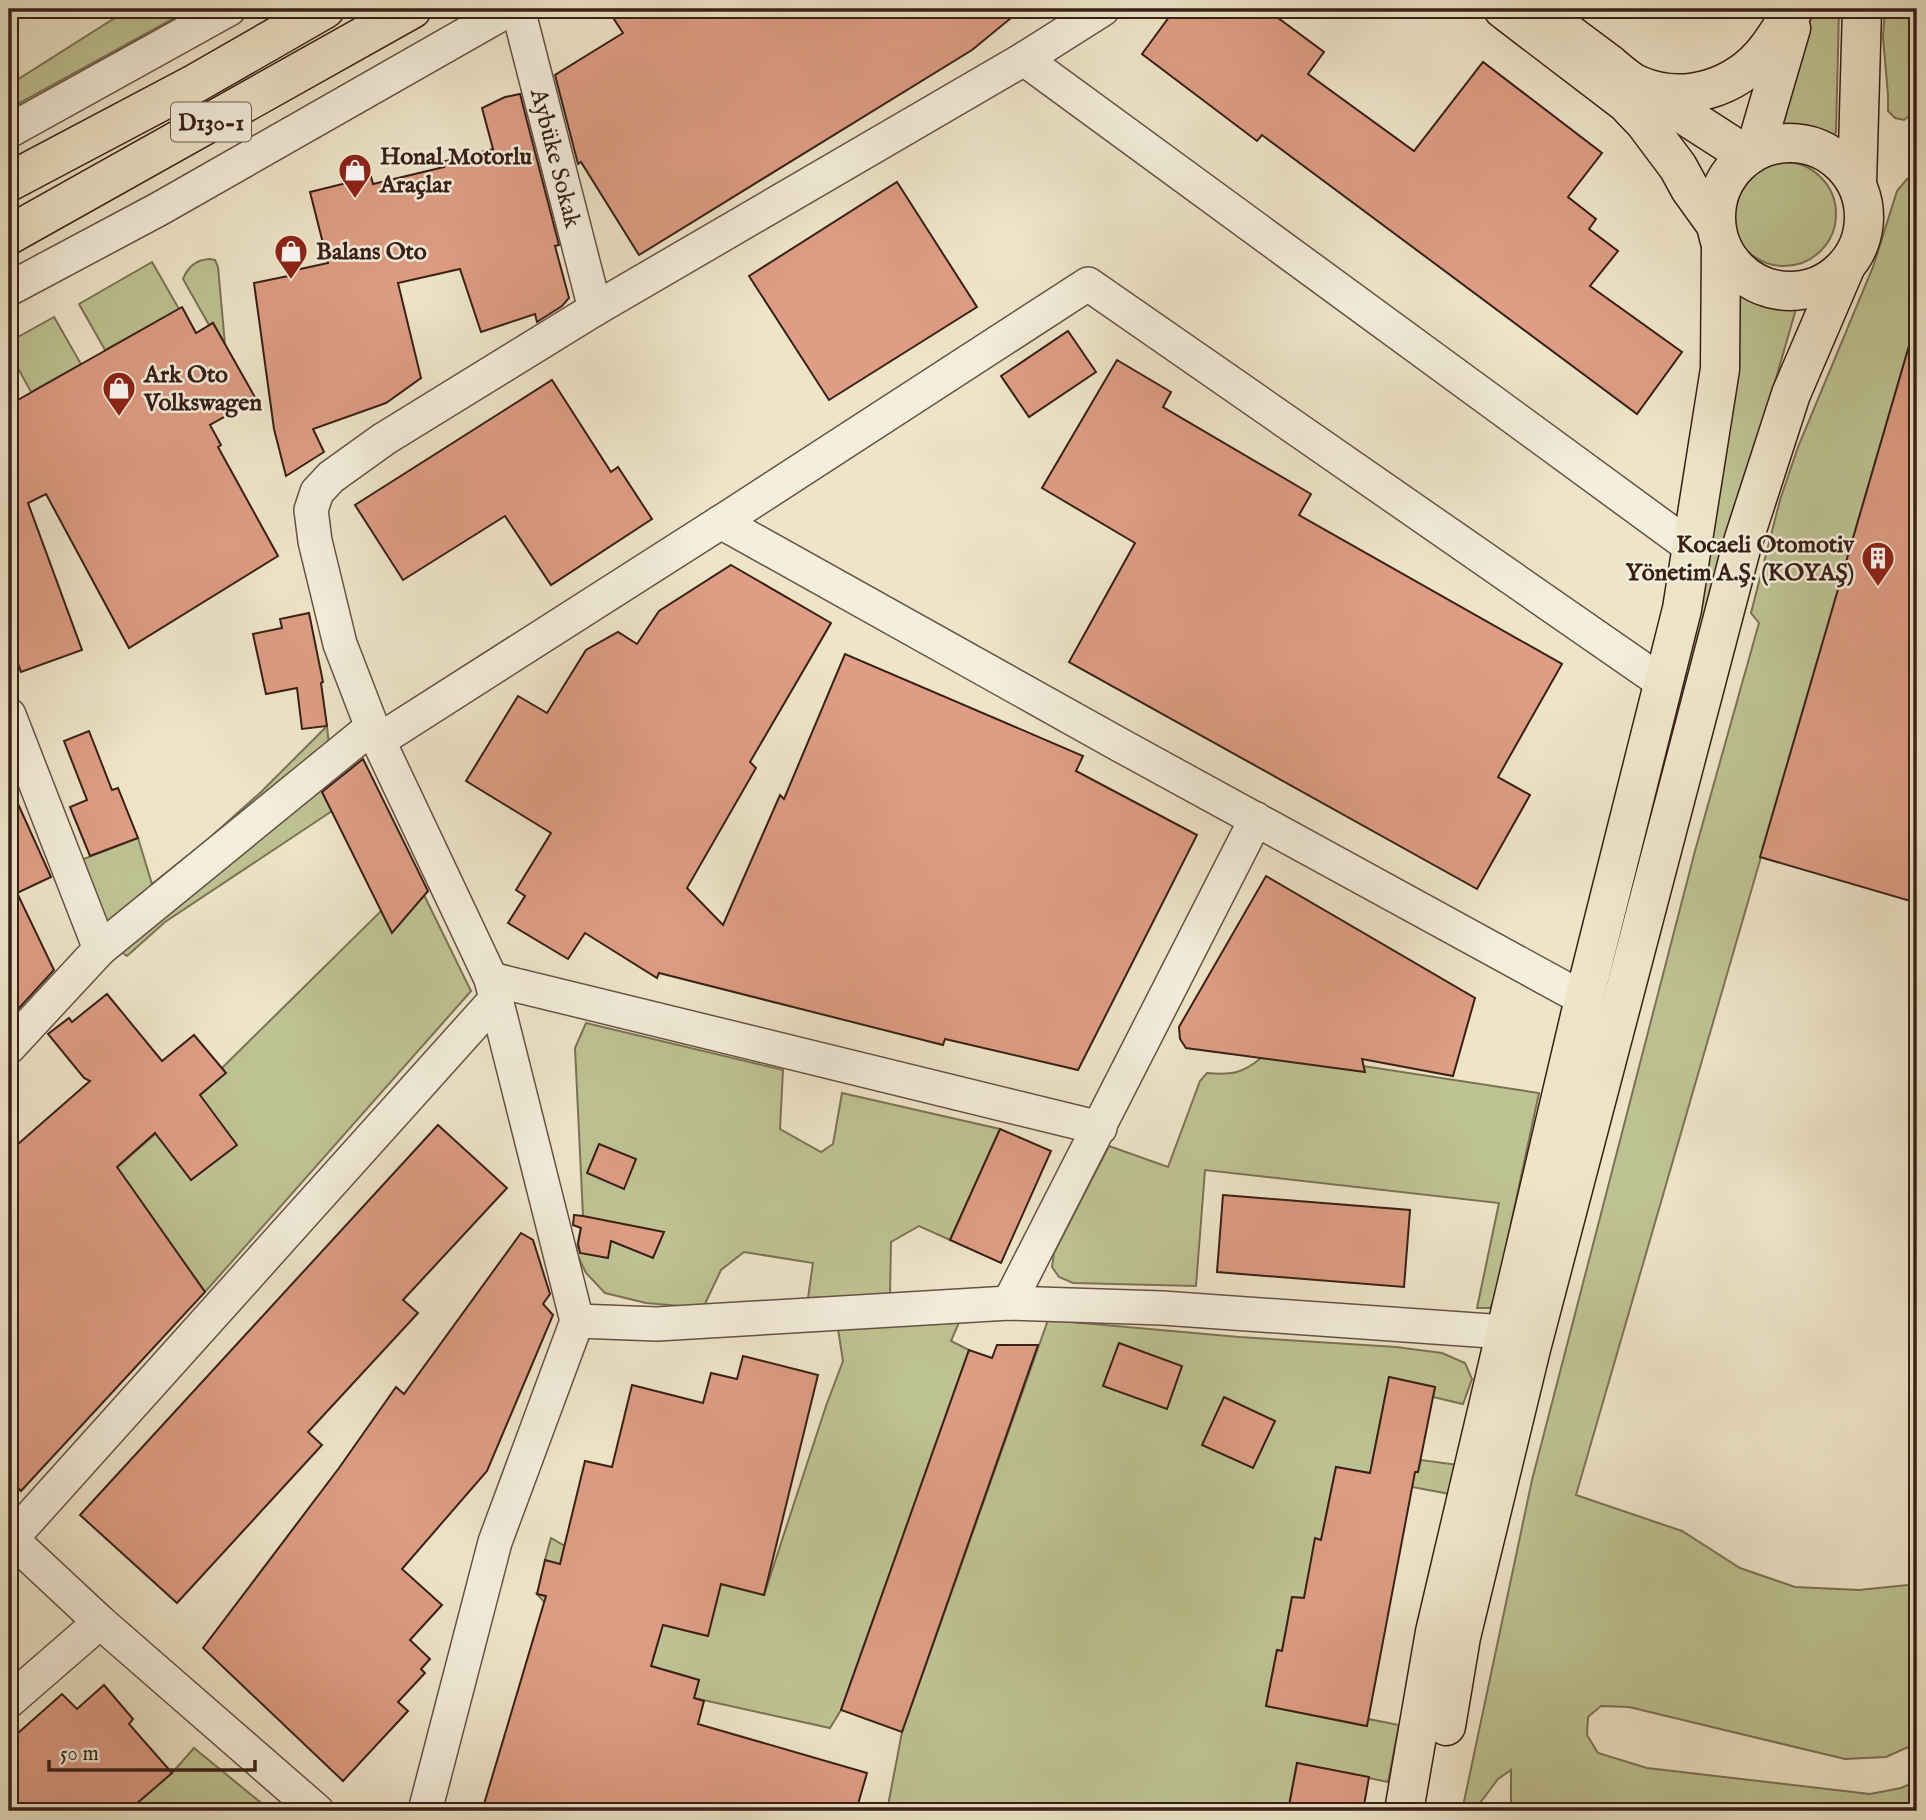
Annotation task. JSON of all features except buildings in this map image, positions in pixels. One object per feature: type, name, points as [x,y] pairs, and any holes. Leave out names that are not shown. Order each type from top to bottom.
[{"type":"main road","name":"D130-1","points":[[9,183],[196,83],[325,9]]},
{"type":"main road","name":"D130-1","points":[[9,234],[412,9]]},
{"type":"main road","points":[[1503,9],[1626,103],[1645,123],[1671,156],[1719,235],[1735,267],[1754,283],[1778,291],[1802,291],[1825,283],[1845,268]]},
{"type":"main road","points":[[1535,9],[1637,85],[1752,153]]},
{"type":"main road","points":[[1752,153],[1795,9]]},
{"type":"main road","points":[[1637,85],[1668,93],[1687,94],[1705,91],[1729,81],[1747,69],[1766,50],[1795,9]]},
{"type":"main road","points":[[1857,184],[1862,9]]},
{"type":"main road","points":[[1404,1811],[1435,1632],[1584,999],[1682,609],[1720,369],[1717,202],[1724,182],[1737,164],[1752,153],[1777,143],[1801,143],[1824,150],[1843,164],[1857,184],[1864,206],[1864,228],[1858,250],[1845,268],[1791,394],[1742,545],[1531,1349],[1461,1637],[1431,1811]]},
{"type":"street","points":[[9,131],[229,9]]},
{"type":"street","points":[[9,289],[159,209],[510,9]]},
{"type":"street","name":"Aybüke Sokak","points":[[518,9],[595,309]]},
{"type":"street","points":[[425,1811],[495,1542],[577,1321],[493,989],[375,734],[340,644],[315,541],[311,510],[317,492],[331,477],[372,447],[595,309],[1024,59],[1104,9]]},
{"type":"street","points":[[1024,59],[1692,548]]},
{"type":"street","points":[[9,1047],[100,949],[375,734],[720,522],[1088,284],[1663,683]]},
{"type":"street","points":[[720,522],[1584,999]]},
{"type":"street","points":[[9,715],[100,949]]},
{"type":"street","points":[[1009,1303],[1256,819]]},
{"type":"street","points":[[493,989],[1100,1128]]},
{"type":"street","points":[[317,1811],[100,1622],[10,1538],[493,989]]},
{"type":"street","points":[[577,1321],[657,1324],[1009,1303],[1162,1308],[1505,1332]]},
{"type":"street","points":[[9,1701],[100,1622]]},
{"type":"green space","points":[[129,9],[191,9],[9,109],[9,85]]},
{"type":"green space","points":[[1811,9],[1839,9],[1836,132],[1832,138],[1781,126]]},
{"type":"green space","points":[[1885,9],[1911,9],[1910,115],[1904,120],[1895,118],[1888,111],[1883,37]]},
{"type":"green space","points":[[1784,162],[1804,166],[1821,177],[1832,194],[1836,214],[1832,234],[1821,251],[1804,262],[1784,266],[1764,262],[1747,251],[1736,234],[1732,214],[1736,194],[1747,177],[1764,166]]},
{"type":"green space","points":[[1917,174],[1917,319],[1576,1495],[1682,1531],[1740,1568],[1795,1587],[1859,1590],[1917,1584],[1917,1743],[1886,1757],[1845,1759],[1629,1707],[1601,1706],[1588,1717],[1587,1735],[1598,1753],[1647,1768],[1870,1794],[1901,1788],[1917,1781],[1917,1811],[1511,1811],[1511,1770],[1498,1779],[1474,1811],[1462,1811],[1532,1480],[1695,851],[1759,623],[1751,613],[1780,500],[1798,447],[1873,267],[1897,191],[1907,179]]},
{"type":"green space","points":[[209,259],[215,260],[218,267],[225,344],[213,323],[209,325],[183,279],[193,265]]},
{"type":"green space","points":[[152,262],[179,309],[105,350],[79,304]]},
{"type":"green space","points":[[1732,292],[1757,298],[1798,302],[1655,798],[1645,793]]},
{"type":"green space","points":[[54,317],[81,364],[31,392],[9,352],[9,342]]},
{"type":"green space","points":[[327,726],[329,745],[110,924],[104,917],[81,860],[138,838],[152,884],[261,792]]},
{"type":"green space","points":[[340,771],[321,790],[332,811],[165,922],[127,956],[121,952]]},
{"type":"green space","points":[[424,895],[471,991],[205,1292],[121,1173],[113,1171],[225,1073],[222,1068],[381,911]]},
{"type":"green space","points":[[586,1023],[783,1070],[780,1129],[821,1152],[833,1144],[842,1093],[1000,1129],[950,1240],[919,1226],[891,1242],[890,1295],[808,1298],[813,1263],[744,1252],[721,1270],[703,1308],[646,1303],[605,1293],[586,1273],[576,1252],[583,1216],[575,1048]]},
{"type":"green space","points":[[1261,1058],[1363,1066],[1539,1093],[1495,1298],[1490,1308],[1477,1308],[1499,1203],[1205,1170],[1196,1286],[1073,1283],[1059,1277],[1052,1267],[1054,1253],[1109,1146],[1168,1167],[1200,1081],[1207,1073],[1236,1072]]},
{"type":"green space","points":[[960,1320],[951,1341],[969,1350],[841,1710],[830,1728],[694,1698],[699,1680],[651,1666],[659,1638],[544,1602],[537,1594],[708,1636],[545,1560],[551,1538],[565,1546],[764,1595],[843,1361],[838,1329]]},
{"type":"green space","points":[[1048,1320],[1239,1337],[1396,1347],[1442,1353],[1465,1363],[1472,1379],[1463,1404],[1433,1397],[1435,1387],[1389,1377],[1372,1463],[1418,1472],[1421,1460],[1459,1465],[1450,1494],[1412,1487],[1413,1482],[1336,1467],[1321,1540],[1316,1539],[1304,1598],[1292,1597],[1282,1651],[1277,1650],[1266,1706],[1366,1726],[1368,1719],[1399,1725],[1388,1782],[1297,1763],[1288,1811],[887,1811],[902,1732]]},
{"type":"green space","points":[[194,1748],[271,1811],[128,1811],[172,1773]]},
{"type":"place","name":"Honal Motorlu Araçlar","points":[[355,200]]},
{"type":"place","name":"Balans Oto","points":[[291,281]]},
{"type":"place","name":"Ark Oto Volkswagen","points":[[119,418]]},
{"type":"place","name":"Kocaeli Otomotiv Yönetim A.Ş. (KOYAŞ)","points":[[1878,588]]}]
